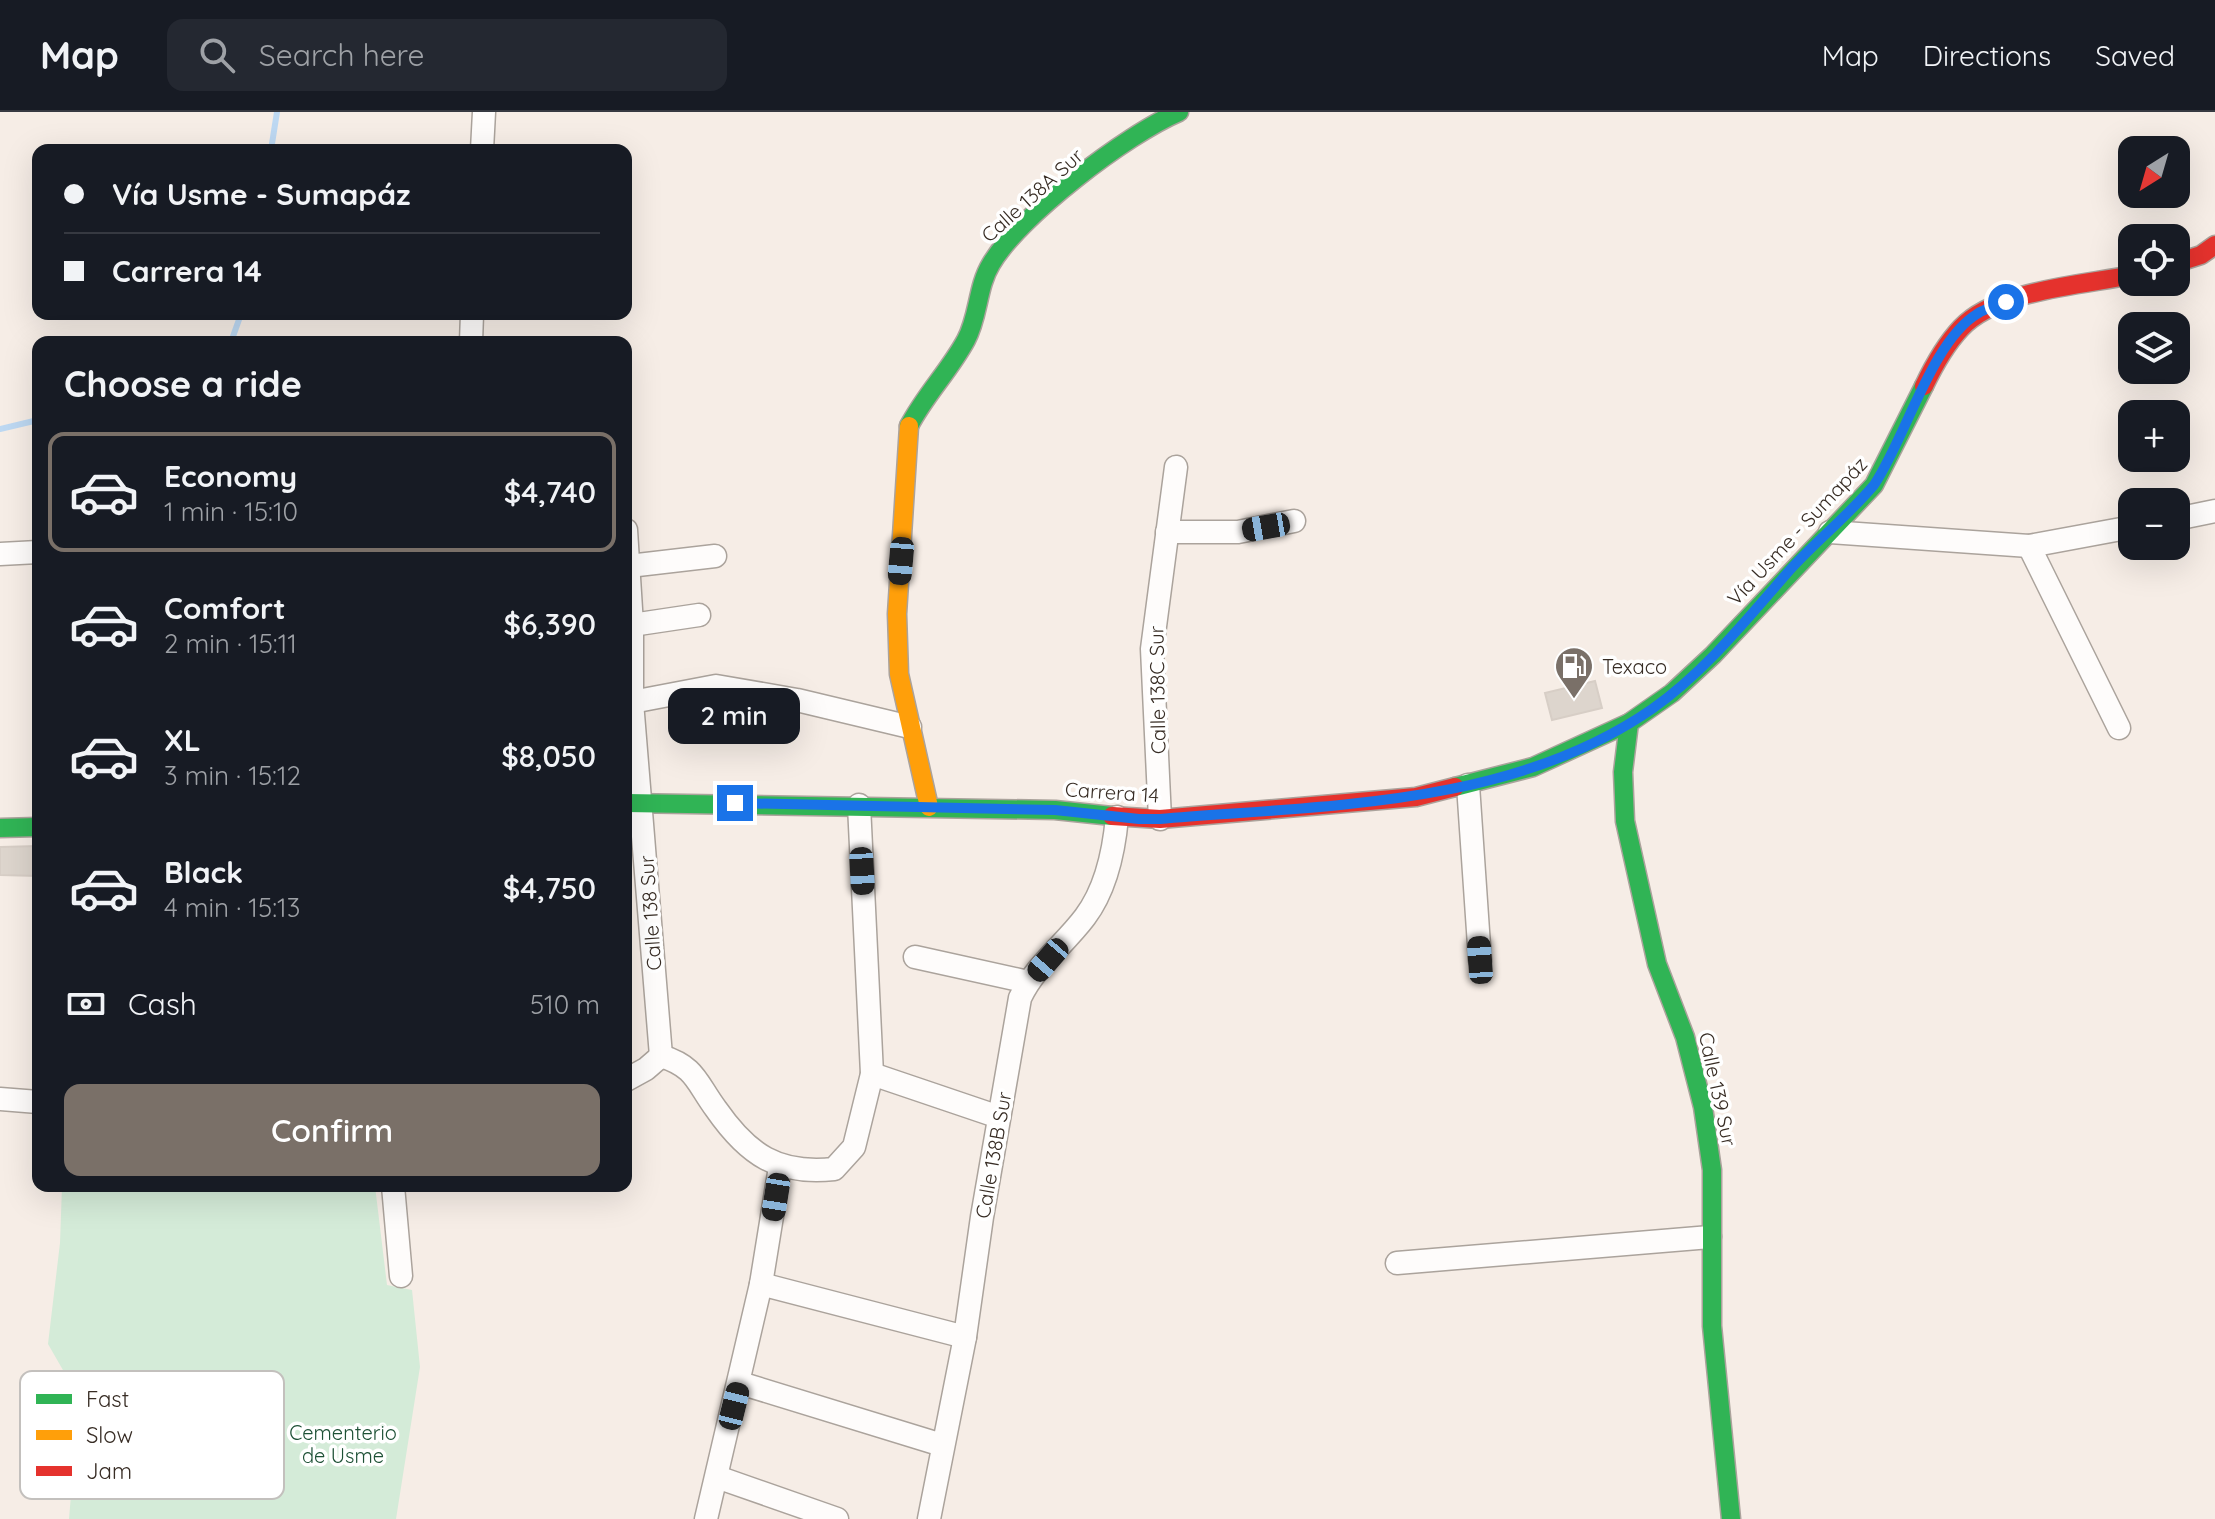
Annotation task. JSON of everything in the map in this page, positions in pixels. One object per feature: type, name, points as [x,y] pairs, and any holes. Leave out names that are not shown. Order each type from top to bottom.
[{"type":"street","points":[[482,144],[484,112]]},
{"type":"street","name":"Calle 138A Sur","points":[[929,807],[899,674],[897,614],[909,427],[918,406],[965,342],[975,322],[989,268],[1000,248],[1073,184],[1149,125],[1179,112]]},
{"type":"street","points":[[2190,259],[2215,245]]},
{"type":"street","name":"Vía Usme - Sumapáz","points":[[1629,723],[1672,693],[1713,655],[1874,485],[1886,467],[1936,363],[1954,336],[1976,314],[2006,302],[2118,278]]},
{"type":"street","name":"Calle 138C Sur","points":[[1160,819],[1152,649],[1176,467]]},
{"type":"street","points":[[2190,516],[2215,511]]},
{"type":"street","points":[[1167,532],[1238,532],[1294,521]]},
{"type":"street","points":[[1830,532],[2029,546],[2118,530]]},
{"type":"street","points":[[2029,546],[2119,728]]},
{"type":"street","points":[[0,554],[32,552]]},
{"type":"street","points":[[632,566],[715,556]]},
{"type":"street","points":[[632,625],[699,615]]},
{"type":"street","name":"Calle 138 Sur","points":[[632,625],[634,802],[661,1056]]},
{"type":"street","points":[[632,702],[716,686],[797,700],[910,727]]},
{"type":"street","name":"Carrera 14","points":[[634,802],[1055,810],[1160,819],[1375,802],[1468,785],[1533,767],[1629,723]]},
{"type":"street","name":"Calle 139 Sur","points":[[1629,723],[1623,772],[1625,821],[1657,964],[1685,1037],[1703,1107],[1712,1170],[1712,1326],[1731,1519]]},
{"type":"street","points":[[1468,785],[1480,960]]},
{"type":"street","points":[[632,1077],[661,1056],[682,1063],[698,1078],[715,1108],[740,1140],[780,1167],[805,1172],[834,1169],[854,1147],[872,1074],[859,805]]},
{"type":"street","name":"Calle 138B Sur","points":[[929,1519],[965,1337],[1020,998],[1028,982],[1087,915],[1103,882],[1114,844],[1117,817]]},
{"type":"street","points":[[0,828],[32,827]]},
{"type":"street","points":[[915,957],[1028,982]]},
{"type":"street","points":[[872,1074],[999,1117]]},
{"type":"street","points":[[0,1099],[32,1102]]},
{"type":"street","points":[[706,1519],[761,1284],[780,1167]]},
{"type":"street","points":[[394,1192],[401,1276]]},
{"type":"street","points":[[1397,1263],[1710,1237]]},
{"type":"street","points":[[761,1284],[965,1337]]},
{"type":"street","points":[[740,1383],[942,1445]]},
{"type":"street","points":[[717,1477],[837,1519]]},
{"type":"green space","name":"Cementerio de Usme","points":[[62,1192],[376,1192],[387,1285],[412,1290],[420,1367],[396,1519],[69,1519],[71,1499],[284,1499],[284,1371],[64,1371],[48,1344],[60,1243]]},
{"type":"building","name":"Texaco","points":[[1595,681],[1602,708],[1552,720],[1545,693]]},
{"type":"building","points":[[32,846],[32,876],[0,875],[0,847]]},
{"type":"waterway","points":[[272,144],[277,112]]},
{"type":"waterway","points":[[233,336],[239,320]]},
{"type":"waterway","points":[[0,429],[32,421]]},
{"type":"traffic: fast","points":[[909,426],[966,340],[986,273],[1005,245],[1076,178],[1132,138],[1179,112]]},
{"type":"traffic: fast","points":[[1455,787],[1533,767],[1629,723],[1672,693],[1713,655],[1874,485],[1924,386]]},
{"type":"traffic: fast","points":[[1629,723],[1623,772],[1625,821],[1657,964],[1685,1037],[1703,1107],[1712,1170],[1712,1326],[1731,1519]]},
{"type":"traffic: fast","points":[[632,803],[1055,810],[1112,816]]},
{"type":"traffic: fast","points":[[0,828],[32,827]]},
{"type":"traffic: slow","points":[[909,426],[897,614],[899,674],[929,807]]},
{"type":"traffic: jam","points":[[2190,259],[2215,245]]},
{"type":"traffic: jam","points":[[1924,386],[1950,341],[1976,315],[2018,297],[2118,277]]},
{"type":"traffic: jam","points":[[1112,816],[1160,819],[1416,797],[1455,787]]},
{"type":"place","name":"Texaco","points":[[1574,700]]},
{"type":"route","points":[[735,803],[1055,810],[1160,819],[1416,797],[1533,767],[1629,723],[1672,693],[1713,655],[1874,485],[1886,467],[1936,363],[1954,336],[1976,314],[2006,302]]}]
